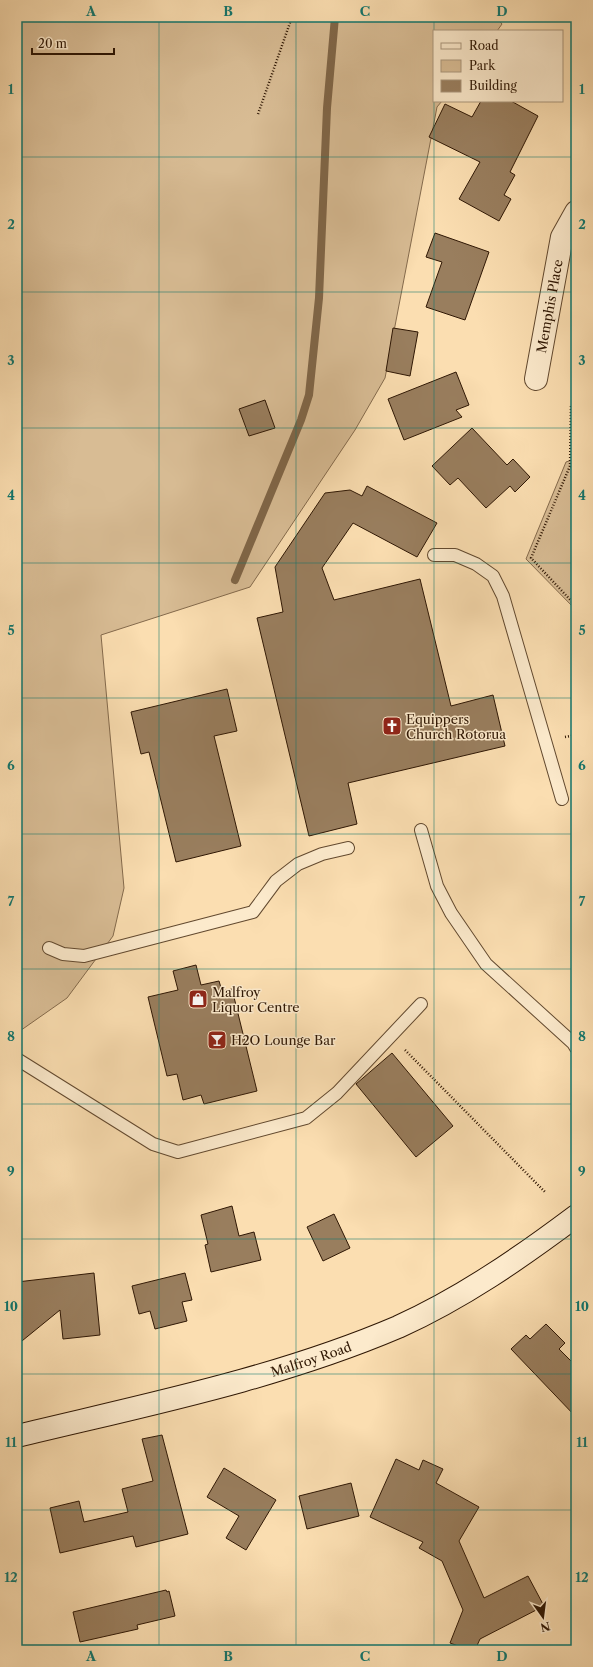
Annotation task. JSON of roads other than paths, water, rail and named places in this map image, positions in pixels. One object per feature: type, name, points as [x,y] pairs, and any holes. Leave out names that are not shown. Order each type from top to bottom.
[{"type":"main road","name":"Memphis Place","points":[[536,380],[562,237],[576,212]]},
{"type":"main road","name":"Malfroy Road","points":[[17,1436],[233,1383],[324,1356],[398,1326],[476,1286],[527,1252],[576,1216]]},
{"type":"lane","points":[[434,555],[455,555],[476,564],[493,576],[498,585],[503,596],[562,798]]},
{"type":"lane","points":[[421,830],[437,886],[451,913],[486,964],[573,1043],[576,1048]]},
{"type":"lane","points":[[48,948],[63,954],[84,956],[253,912],[276,881],[298,864],[322,854],[348,848]]},
{"type":"lane","points":[[17,1059],[153,1144],[178,1152],[306,1118],[337,1093],[421,1004]]},
{"type":"waterway","points":[[235,580],[301,420],[309,395],[319,298],[327,108],[335,17]]},
{"type":"place","name":"Equippers Church Rotorua","points":[[392,726]]},
{"type":"place","name":"Malfroy Liquor Centre","points":[[198,999]]},
{"type":"place","name":"H2O Lounge Bar","points":[[217,1040]]}]
